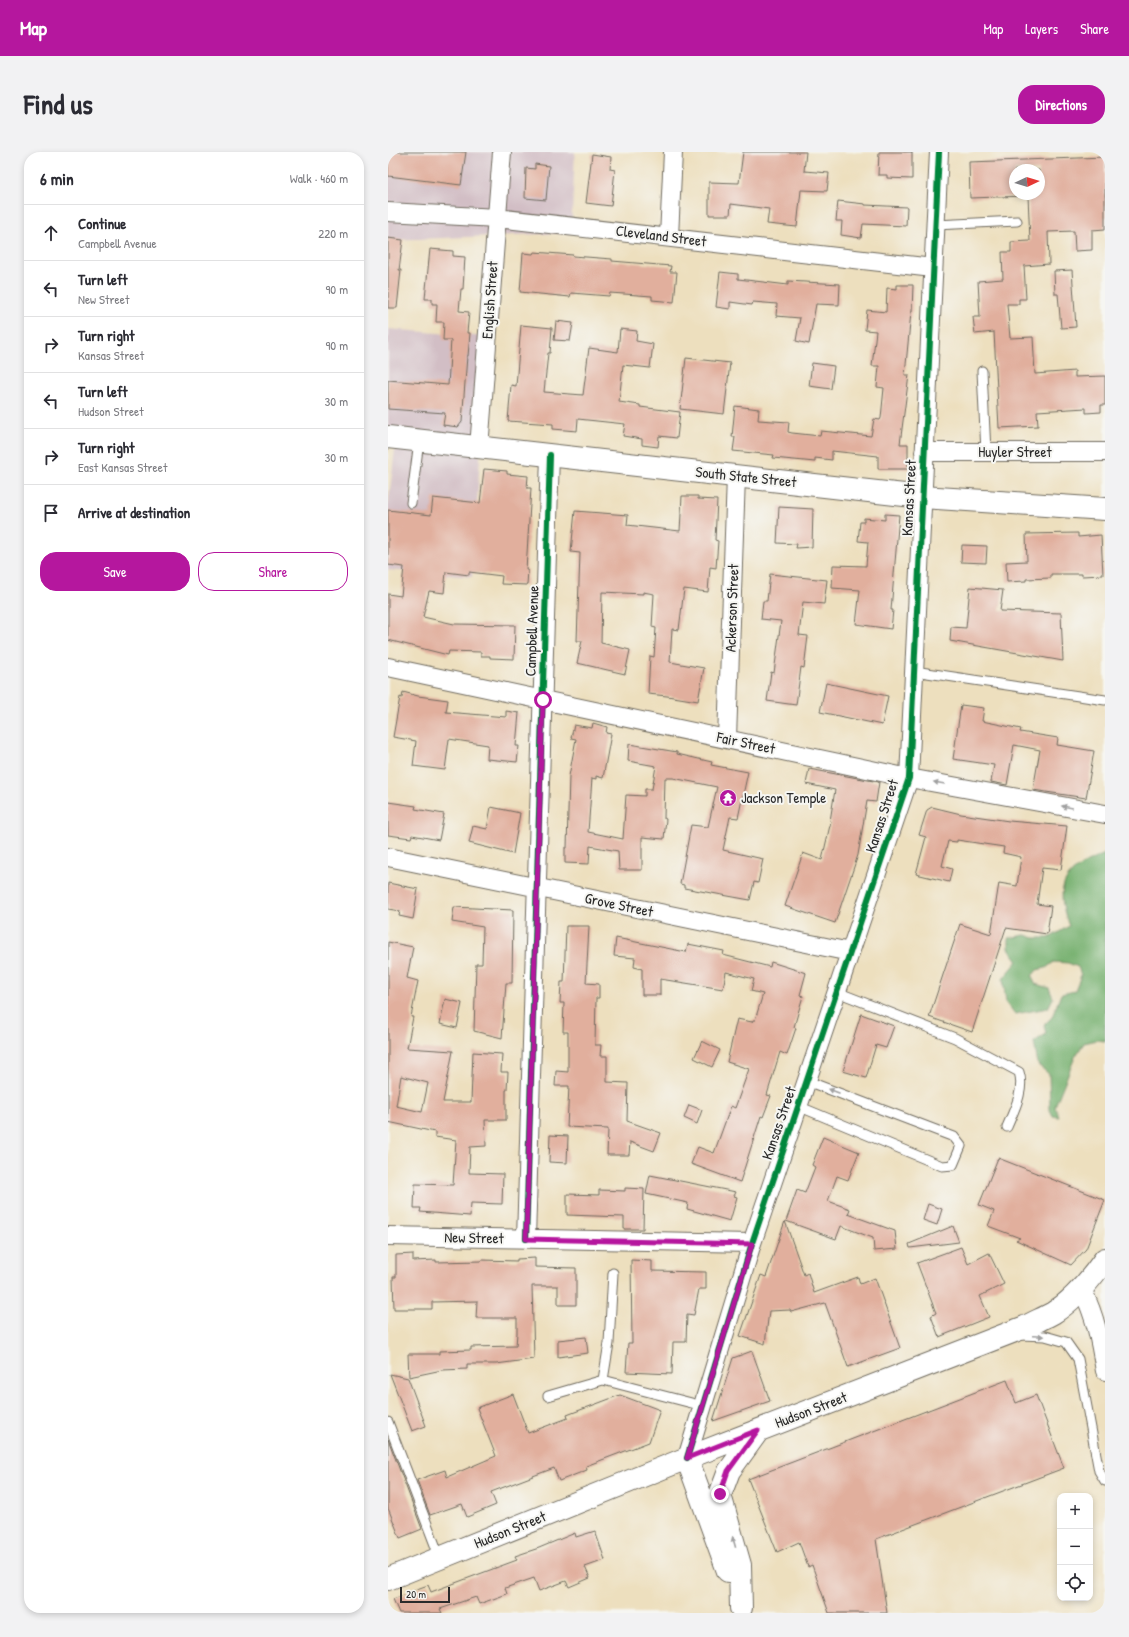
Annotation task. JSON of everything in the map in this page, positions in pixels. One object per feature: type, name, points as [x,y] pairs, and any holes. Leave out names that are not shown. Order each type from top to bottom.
[{"type":"main road","name":"South State Street","points":[[388,438],[922,497],[1105,509]]},
{"type":"main road","name":"Hudson Street","points":[[388,1579],[687,1458],[1025,1327],[1054,1312],[1082,1289],[1105,1259]]},
{"type":"main road","points":[[742,1610],[740,1565],[720,1494],[728,1471],[758,1430]]},
{"type":"main road","points":[[687,1458],[742,1610]]},
{"type":"street","name":"English Street","points":[[479,448],[502,152]]},
{"type":"street","points":[[669,237],[673,152]]},
{"type":"street","name":"Kansas Street","points":[[687,1458],[752,1244],[908,778],[938,152]]},
{"type":"street","name":"Cleveland Street","points":[[388,212],[497,218],[933,268]]},
{"type":"street","name":"Huyler Street","points":[[924,452],[1105,452]]},
{"type":"street","name":"Campbell Avenue","points":[[526,1239],[550,456]]},
{"type":"street","name":"Ackerson Street","points":[[727,739],[736,476]]},
{"type":"street","name":"Fair Street","points":[[388,667],[908,778],[1105,814]]},
{"type":"street","name":"Grove Street","points":[[388,857],[850,952]]},
{"type":"street","name":"New Street","points":[[388,1236],[752,1244]]},
{"type":"street","points":[[1082,1289],[1092,1308],[1099,1335],[1105,1371]]},
{"type":"lane","points":[[935,225],[1017,221]]},
{"type":"lane","points":[[982,371],[986,452]]},
{"type":"lane","points":[[411,503],[419,442]]},
{"type":"lane","points":[[914,671],[1105,700]]},
{"type":"lane","points":[[837,992],[955,1038],[1019,1072],[1022,1080],[1018,1099],[1007,1127]]},
{"type":"lane","points":[[798,1106],[942,1166],[953,1165],[961,1146],[954,1137],[807,1081]]},
{"type":"lane","points":[[603,1380],[609,1343],[613,1274]]},
{"type":"lane","points":[[973,1347],[1018,1335],[1045,1336],[1066,1342],[1078,1359],[1099,1471],[1105,1482]]},
{"type":"lane","points":[[548,1396],[603,1380],[703,1406]]},
{"type":"lane","points":[[388,1422],[440,1558]]},
{"type":"shaded area","points":[[388,152],[575,152],[571,233],[388,240]]},
{"type":"shaded area","points":[[388,329],[488,337],[472,577],[388,570],[388,506],[396,442],[388,441]]},
{"type":"green space","points":[[1105,854],[1105,1041],[1097,1040],[1084,1043],[1075,1057],[1055,1106],[1059,1117],[1053,1116],[1050,1110],[1049,1074],[1038,1065],[1034,1042],[1046,1034],[1044,1025],[1052,1017],[1061,994],[1075,991],[1081,975],[1078,967],[1068,963],[1054,962],[1046,968],[1037,970],[1032,976],[1035,984],[1049,988],[1053,998],[1048,1008],[1015,1014],[1006,1002],[1003,979],[1018,961],[1009,948],[1009,938],[1025,935],[1034,938],[1049,938],[1069,926],[1064,912],[1062,899],[1066,880],[1080,866]]},
{"type":"building","points":[[388,152],[466,152],[461,185],[388,176]]},
{"type":"building","points":[[743,152],[806,152],[804,171],[829,173],[827,191],[801,190],[797,227],[767,224],[769,209],[731,204],[730,215],[709,215],[709,182],[739,183]]},
{"type":"building","points":[[879,152],[912,152],[912,179],[887,178],[887,175],[878,175]]},
{"type":"building","points":[[592,154],[611,157],[610,169],[615,170],[611,206],[586,203]]},
{"type":"building","points":[[1105,157],[1105,229],[1092,230],[1092,250],[1075,251],[1074,231],[1048,232],[1049,264],[1024,266],[1026,299],[1019,299],[1019,304],[1007,304],[1010,338],[1033,337],[1035,374],[1075,371],[1075,377],[1105,376],[1105,405],[1101,405],[1101,412],[1086,413],[1086,408],[1037,411],[1038,426],[999,428],[994,332],[975,334],[973,317],[980,317],[978,281],[1003,279],[1002,252],[1011,252],[1011,242],[1030,241],[1028,200],[1045,200],[1045,164],[1009,164],[1009,197],[970,198],[969,162]]},
{"type":"building","points":[[535,164],[549,166],[546,200],[525,198],[526,168],[535,169]]},
{"type":"building","points":[[838,201],[865,205],[907,207],[906,226],[863,224],[861,238],[841,235],[842,221],[836,221]]},
{"type":"building","points":[[388,238],[403,240],[399,270],[401,270],[397,308],[388,308]]},
{"type":"building","points":[[430,249],[453,251],[453,256],[465,257],[463,289],[461,289],[459,311],[469,312],[467,333],[470,333],[462,422],[458,427],[443,425],[445,413],[388,409],[388,380],[448,385],[451,340],[443,340],[444,322],[436,322],[437,304],[432,304],[432,299],[425,299]]},
{"type":"building","points":[[534,252],[671,266],[670,272],[677,272],[674,302],[652,300],[652,296],[610,293],[609,296],[571,293],[570,297],[520,292],[523,253],[533,254]]},
{"type":"building","points":[[1072,270],[1076,327],[1061,328],[1058,294],[1055,294],[1054,271]]},
{"type":"building","points":[[720,272],[738,274],[738,279],[788,285],[788,281],[840,284],[839,305],[816,304],[809,344],[796,341],[800,318],[776,316],[777,304],[753,302],[752,305],[730,302],[730,309],[716,307]]},
{"type":"building","points":[[897,285],[913,285],[912,312],[905,375],[909,375],[900,444],[908,444],[908,469],[878,469],[878,456],[832,451],[832,460],[815,458],[815,462],[773,458],[774,455],[733,451],[735,437],[732,437],[735,406],[759,409],[758,420],[789,422],[788,432],[792,433],[820,436],[821,431],[871,436],[874,419],[880,420],[881,418],[884,388],[877,387],[879,366],[872,366],[876,331],[865,330],[867,310],[886,312],[887,288],[897,289]]},
{"type":"building","points":[[556,321],[573,323],[570,341],[554,340]]},
{"type":"building","points":[[521,325],[552,328],[544,392],[583,395],[589,348],[618,352],[620,329],[637,331],[636,341],[653,344],[650,368],[623,365],[619,402],[640,405],[640,407],[680,412],[677,438],[659,436],[658,447],[642,445],[642,439],[623,436],[625,424],[578,419],[577,431],[553,429],[553,424],[508,421],[511,385],[516,386]]},
{"type":"building","points":[[686,358],[730,363],[724,414],[680,409]]},
{"type":"building","points":[[812,363],[834,366],[831,389],[809,386]]},
{"type":"building","points":[[484,469],[507,471],[507,474],[528,476],[527,488],[531,488],[526,570],[528,570],[527,585],[501,584],[502,576],[469,572],[469,575],[446,572],[444,593],[429,591],[423,617],[454,624],[515,625],[514,659],[490,658],[490,656],[481,656],[481,652],[449,651],[448,655],[388,640],[388,594],[401,596],[404,567],[388,565],[388,510],[431,515],[433,498],[480,503]]},
{"type":"building","points":[[682,496],[698,496],[698,499],[717,500],[715,540],[718,541],[716,568],[710,567],[708,592],[684,589],[679,630],[672,629],[670,662],[704,668],[698,701],[648,694],[650,656],[654,657],[656,628],[652,627],[654,594],[643,592],[643,594],[602,592],[601,643],[630,650],[625,674],[577,663],[582,641],[577,641],[580,553],[571,552],[575,511],[628,515],[627,525],[680,531]]},
{"type":"building","points":[[779,507],[813,509],[812,547],[796,548],[797,544],[777,543]]},
{"type":"building","points":[[885,514],[899,515],[891,610],[893,610],[891,629],[856,624],[860,590],[832,588],[833,565],[866,566],[868,542],[858,541],[860,522],[864,522],[864,518],[885,520]]},
{"type":"building","points":[[1078,533],[1078,537],[1101,535],[1103,575],[1082,576],[1082,574],[1051,574],[1051,578],[1026,579],[1026,581],[1007,582],[1006,562],[1027,561],[1026,534]]},
{"type":"building","points":[[962,545],[987,546],[986,563],[961,562]]},
{"type":"building","points":[[770,574],[827,580],[824,604],[803,602],[799,635],[808,636],[804,668],[801,667],[796,705],[767,701],[771,672],[774,673],[781,621],[761,619],[763,601],[767,601]]},
{"type":"building","points":[[970,587],[1003,590],[1000,611],[1061,613],[1063,661],[950,641],[951,627],[966,628]]},
{"type":"building","points":[[826,683],[888,696],[882,725],[820,712]]},
{"type":"building","points":[[403,692],[418,696],[448,700],[446,712],[506,717],[506,711],[519,713],[516,746],[519,746],[517,762],[487,759],[488,745],[449,739],[445,770],[413,766],[416,741],[393,737],[400,697],[402,698]]},
{"type":"building","points":[[961,705],[984,708],[982,721],[1021,729],[1020,732],[1058,738],[1057,745],[1094,751],[1086,798],[1033,790],[1040,750],[1014,745],[1007,785],[991,782],[994,765],[953,759]]},
{"type":"building","points":[[593,723],[607,727],[606,733],[611,734],[603,778],[596,776],[596,779],[592,778],[588,832],[623,839],[626,795],[645,796],[645,789],[652,789],[656,766],[628,761],[629,744],[677,752],[677,754],[712,762],[711,765],[748,772],[738,818],[730,817],[723,850],[763,859],[758,883],[754,882],[750,900],[684,888],[684,885],[680,884],[691,825],[708,827],[717,787],[673,778],[665,778],[664,818],[666,819],[664,839],[642,837],[642,870],[619,870],[618,851],[590,846],[589,864],[565,863],[565,848],[567,848],[569,776],[576,739],[571,738],[574,725],[592,728]]},
{"type":"building","points":[[809,769],[879,782],[876,802],[867,801],[858,855],[835,923],[785,906],[803,853],[822,860],[831,821],[835,790],[806,784]]},
{"type":"building","points":[[388,802],[416,806],[415,809],[444,814],[439,840],[412,835],[411,838],[388,835]]},
{"type":"building","points":[[491,807],[520,813],[513,854],[469,843],[473,826],[487,829]]},
{"type":"building","points":[[932,807],[961,814],[1009,821],[1067,826],[1061,870],[1042,868],[1037,904],[1051,906],[1047,934],[1006,928],[972,1032],[929,1017],[960,924],[991,934],[999,883],[1017,886],[1021,857],[1003,853],[1004,847],[957,840],[957,842],[948,841],[942,866],[952,869],[949,882],[916,874],[926,837],[919,835],[927,810]]},
{"type":"building","points":[[388,883],[418,889],[413,919],[399,916],[400,911],[388,909]]},
{"type":"building","points":[[454,907],[513,910],[512,983],[506,983],[502,1038],[474,1031],[476,964],[482,964],[483,927],[452,922]]},
{"type":"building","points":[[566,926],[589,926],[586,983],[599,984],[599,998],[596,998],[595,1045],[601,1045],[600,1056],[607,1056],[607,1082],[628,1083],[627,1121],[661,1133],[654,1151],[630,1142],[629,1155],[607,1155],[608,1129],[567,1127],[569,1086],[555,1086],[556,1071],[568,1072],[568,1032],[563,1032],[564,1003],[560,1003],[561,982],[564,982]]},
{"type":"building","points":[[616,938],[686,952],[688,944],[724,951],[723,955],[770,967],[771,962],[806,973],[800,995],[803,996],[794,1027],[796,1028],[787,1055],[780,1052],[767,1095],[771,1096],[763,1117],[761,1116],[740,1182],[691,1164],[698,1147],[714,1153],[731,1106],[735,1108],[749,1069],[727,1062],[737,1019],[752,1022],[755,1020],[763,994],[751,991],[754,979],[726,972],[723,989],[660,979],[660,995],[642,995],[642,969],[634,967],[635,958],[614,956]]},
{"type":"building","points":[[388,942],[413,947],[407,978],[418,981],[407,1048],[453,1051],[443,1102],[471,1102],[473,1052],[502,1054],[501,1072],[508,1072],[506,1090],[506,1120],[485,1120],[486,1146],[470,1147],[469,1173],[503,1174],[502,1204],[471,1203],[470,1216],[420,1212],[421,1208],[414,1208],[415,1184],[453,1185],[456,1140],[435,1137],[435,1132],[388,1122]],"holes":[[[401,1076],[428,1083],[422,1112],[396,1106]]]},
{"type":"building","points":[[445,999],[462,1003],[457,1028],[440,1024]]},
{"type":"building","points":[[861,1014],[894,1026],[886,1048],[876,1045],[866,1078],[843,1071]]},
{"type":"building","points":[[702,1041],[720,1050],[712,1067],[694,1058]]},
{"type":"building","points":[[689,1105],[702,1110],[697,1124],[684,1118]]},
{"type":"building","points":[[550,1135],[568,1136],[567,1163],[549,1162]]},
{"type":"building","points":[[823,1137],[859,1152],[848,1180],[837,1176],[828,1201],[850,1209],[848,1214],[895,1231],[897,1249],[874,1251],[873,1238],[841,1226],[836,1239],[786,1221],[797,1190],[805,1193],[815,1167],[812,1165]]},
{"type":"building","points":[[998,1158],[1105,1200],[1086,1249],[1071,1265],[1016,1240],[1020,1238],[988,1226],[994,1211],[979,1205]]},
{"type":"building","points":[[650,1175],[736,1192],[734,1196],[737,1197],[730,1221],[687,1209],[688,1203],[646,1194]]},
{"type":"building","points":[[625,1188],[644,1189],[643,1229],[624,1229],[624,1217],[567,1215],[567,1194],[599,1195],[599,1190],[625,1191]]},
{"type":"building","points":[[928,1204],[942,1209],[937,1225],[923,1220]]},
{"type":"building","points":[[785,1221],[804,1275],[808,1273],[814,1293],[858,1277],[860,1284],[875,1278],[900,1348],[848,1367],[825,1303],[791,1312],[790,1310],[769,1311],[765,1344],[740,1336],[761,1275],[766,1277]]},
{"type":"building","points":[[953,1226],[959,1242],[910,1248],[909,1244]]},
{"type":"building","points":[[961,1247],[968,1264],[989,1253],[1004,1284],[980,1296],[989,1317],[939,1337],[931,1316],[936,1313],[917,1263]]},
{"type":"building","points":[[413,1254],[413,1261],[517,1261],[517,1259],[535,1258],[535,1267],[576,1268],[576,1305],[558,1305],[558,1286],[532,1286],[534,1359],[496,1364],[467,1364],[467,1369],[442,1370],[409,1377],[408,1354],[439,1354],[439,1351],[471,1350],[471,1347],[516,1346],[517,1333],[517,1318],[476,1318],[477,1301],[432,1302],[432,1309],[394,1309],[393,1277],[396,1277],[396,1255]]},
{"type":"building","points":[[631,1260],[652,1261],[652,1271],[706,1272],[706,1289],[699,1289],[694,1315],[687,1314],[686,1342],[673,1342],[672,1374],[626,1372],[628,1343],[632,1343]]},
{"type":"building","points":[[586,1337],[588,1353],[558,1357],[558,1340]]},
{"type":"building","points":[[752,1351],[770,1401],[713,1421],[733,1358]]},
{"type":"building","points":[[390,1374],[408,1378],[426,1426],[412,1431]]},
{"type":"building","points":[[1007,1380],[1016,1403],[1036,1395],[1064,1468],[876,1539],[887,1613],[829,1613],[812,1565],[808,1567],[799,1542],[777,1552],[748,1479]]},
{"type":"building","points":[[513,1394],[528,1433],[568,1418],[567,1415],[620,1395],[660,1410],[649,1442],[586,1466],[587,1470],[559,1481],[554,1468],[491,1492],[496,1505],[467,1517],[462,1504],[430,1515],[417,1480],[445,1470],[447,1477],[496,1456],[477,1408]]},
{"type":"building","points":[[388,1439],[422,1529],[400,1538],[388,1508]]},
{"type":"building","points":[[595,1531],[605,1560],[585,1567],[590,1578],[569,1587],[566,1581],[539,1591],[534,1578],[505,1588],[507,1594],[479,1604],[476,1597],[440,1609],[442,1613],[399,1613],[393,1599],[428,1585],[431,1592],[517,1560],[515,1556],[575,1533],[576,1537]]},
{"type":"cycle path","points":[[687,1458],[752,1243],[909,778],[939,152]]},
{"type":"cycle path","points":[[526,1239],[550,455]]},
{"type":"place","name":"Jackson Temple","points":[[728,798]]},
{"type":"route","points":[[543,700],[526,1239],[752,1244],[687,1458],[758,1430],[728,1471],[720,1494]]}]
